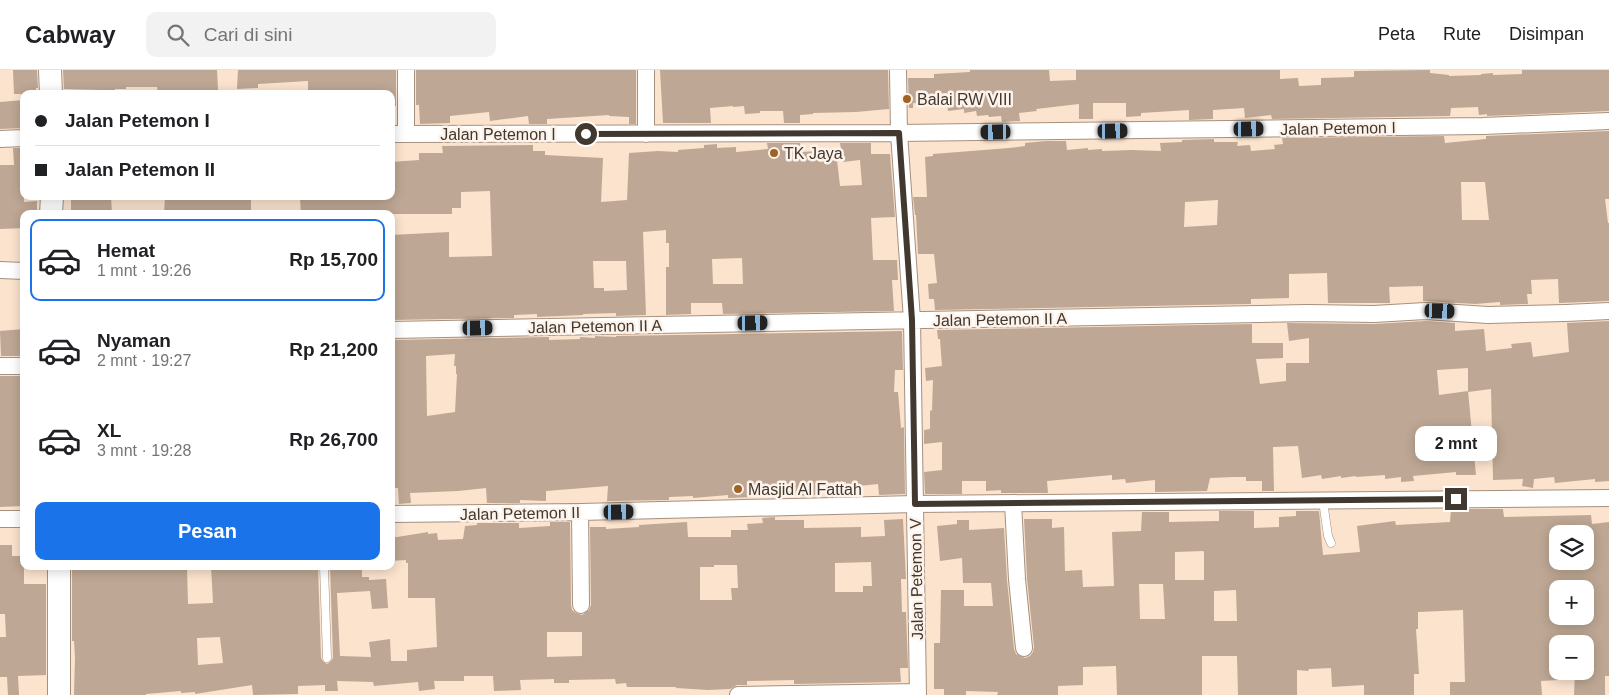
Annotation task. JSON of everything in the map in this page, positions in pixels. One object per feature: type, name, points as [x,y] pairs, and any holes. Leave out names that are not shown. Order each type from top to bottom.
[{"type":"street","points":[[50,70],[51,90]]},
{"type":"street","points":[[399,134],[406,70]]},
{"type":"street","points":[[646,70],[646,134]]},
{"type":"street","name":"Jalan Petemon V","points":[[898,70],[899,133],[912,320],[918,694]]},
{"type":"street","name":"Jalan Petemon I","points":[[399,134],[899,133],[1483,126],[1609,121]]},
{"type":"street","points":[[0,139],[20,138]]},
{"type":"street","points":[[0,270],[20,271]]},
{"type":"street","name":"Jalan Petemon II A","points":[[395,330],[912,320],[1374,314],[1425,311],[1488,315],[1566,314],[1609,311]]},
{"type":"street","points":[[0,366],[20,366]]},
{"type":"street","name":"Jalan Petemon II","points":[[395,514],[580,512],[915,504],[1609,498]]},
{"type":"street","points":[[1013,503],[1017,579],[1024,648]]},
{"type":"street","points":[[580,512],[581,605]]},
{"type":"street","points":[[0,519],[20,519]]},
{"type":"street","points":[[59,570],[59,695]]},
{"type":"street","points":[[738,695],[918,694]]},
{"type":"lane","points":[[1323,500],[1328,536],[1331,543]]},
{"type":"lane","points":[[324,570],[327,658]]},
{"type":"building","points":[[13,70],[37,70],[38,88],[36,90],[20,90],[20,94],[14,94]]},
{"type":"building","points":[[63,70],[217,70],[218,90],[157,90],[157,87],[126,87],[126,89],[115,90],[64,89]]},
{"type":"building","points":[[238,70],[396,70],[396,106],[395,90],[308,90],[308,81],[258,84],[258,88],[237,89]]},
{"type":"building","points":[[416,70],[636,70],[636,124],[629,124],[629,117],[609,115],[547,119],[547,124],[529,124],[528,116],[490,121],[489,112],[450,116],[450,123],[420,124],[419,105],[416,105]]},
{"type":"building","points":[[660,70],[888,70],[889,109],[813,113],[800,115],[800,123],[784,123],[783,111],[760,111],[760,113],[745,114],[744,106],[733,106],[710,108],[711,123],[663,123]]},
{"type":"building","points":[[970,70],[1049,70],[1050,81],[1076,80],[1076,70],[1280,70],[1280,79],[1298,78],[1299,86],[1321,85],[1321,78],[1354,77],[1354,71],[1430,70],[1430,73],[1449,76],[1493,73],[1493,75],[1522,74],[1522,70],[1609,70],[1609,111],[1487,116],[1487,114],[1479,115],[1478,107],[1451,108],[1450,116],[1272,119],[1271,115],[1245,118],[1244,108],[1213,110],[1213,119],[1189,120],[1189,110],[1141,113],[1141,116],[1126,117],[1126,103],[1093,103],[1093,119],[1079,119],[1079,104],[1036,109],[1037,111],[1019,113],[1020,121],[1002,122],[1001,116],[977,116],[976,111],[964,113],[964,109],[948,111],[947,93],[924,95],[924,104],[913,103],[913,108],[909,108],[908,78],[934,78],[934,74],[970,72]]},
{"type":"building","points":[[20,100],[20,128],[0,129],[0,102]]},
{"type":"building","points":[[1609,131],[1609,199],[1605,199],[1609,223],[1609,301],[1559,303],[1558,279],[1531,280],[1532,294],[1527,294],[1528,304],[1500,305],[1500,302],[1475,304],[1423,301],[1423,286],[1389,287],[1390,303],[1328,303],[1327,273],[1289,274],[1289,298],[1251,299],[1251,304],[935,310],[934,299],[929,299],[928,284],[937,283],[934,254],[918,254],[913,197],[927,197],[925,157],[933,156],[933,154],[1009,148],[1025,146],[1025,143],[1046,141],[1066,141],[1067,150],[1088,148],[1088,150],[1102,149],[1102,151],[1161,151],[1160,143],[1214,139],[1214,142],[1238,142],[1237,146],[1250,145],[1251,151],[1275,149],[1274,145],[1283,144],[1282,138],[1444,136],[1445,143],[1486,139],[1486,136]],"holes":[[[1461,182],[1485,182],[1489,220],[1462,220]],[[1218,200],[1217,225],[1184,227],[1185,202]]]},
{"type":"building","points":[[767,143],[800,143],[801,152],[818,151],[819,162],[837,160],[840,186],[862,185],[860,160],[843,162],[840,143],[871,143],[871,154],[890,154],[895,217],[871,218],[873,260],[897,260],[898,280],[892,280],[894,311],[723,314],[722,303],[691,303],[691,314],[666,315],[666,267],[669,267],[669,243],[666,243],[666,230],[643,232],[646,315],[616,316],[616,313],[537,317],[537,314],[514,315],[514,318],[395,320],[395,235],[449,232],[449,257],[492,256],[490,191],[461,192],[461,208],[452,208],[452,214],[395,214],[395,210],[301,210],[300,200],[395,200],[395,162],[419,160],[419,153],[443,153],[442,146],[533,145],[533,151],[545,151],[545,155],[603,158],[601,202],[627,200],[629,153],[678,152],[678,150],[704,148],[704,145],[717,144],[717,148],[736,147],[736,152],[768,149]],"holes":[[[742,258],[743,284],[713,284],[712,259]],[[593,261],[626,261],[627,290],[604,291],[604,288],[594,288]]]},
{"type":"building","points":[[13,148],[20,148],[20,200],[24,200],[24,202],[37,201],[37,210],[20,210],[20,228],[0,229],[0,165],[14,165]]},
{"type":"building","points":[[71,200],[111,200],[112,210],[71,210]]},
{"type":"building","points":[[165,200],[251,200],[251,210],[164,210]]},
{"type":"building","points":[[1425,321],[1455,323],[1455,331],[1484,329],[1486,351],[1512,348],[1511,344],[1531,342],[1533,357],[1569,352],[1567,323],[1609,321],[1609,481],[1595,482],[1595,479],[1555,483],[1554,477],[1534,479],[1533,488],[1522,486],[1523,479],[1493,480],[1491,389],[1468,392],[1476,475],[1456,475],[1456,472],[1413,476],[1414,481],[1401,482],[1401,477],[1385,479],[1385,475],[1341,478],[1341,476],[1322,479],[1321,475],[1302,478],[1298,446],[1273,447],[1274,491],[1262,491],[1262,481],[1246,481],[1246,477],[1234,477],[1210,478],[1207,491],[1155,492],[1155,480],[1126,483],[1125,479],[1112,480],[1112,475],[1047,481],[1048,493],[1001,493],[1001,490],[986,491],[986,481],[962,481],[962,494],[925,494],[924,472],[942,470],[942,442],[924,444],[924,430],[930,429],[933,380],[926,381],[925,368],[942,366],[940,339],[938,339],[937,330],[1252,324],[1252,343],[1283,343],[1283,358],[1256,359],[1260,384],[1286,381],[1286,363],[1309,363],[1309,338],[1289,341],[1287,323],[1374,324]],"holes":[[[1468,368],[1468,391],[1439,395],[1437,370]]]},
{"type":"building","points":[[20,329],[20,356],[1,356],[0,331]]},
{"type":"building","points":[[902,331],[903,370],[895,370],[894,392],[898,392],[901,428],[904,427],[905,494],[879,495],[878,484],[859,486],[859,484],[846,485],[846,482],[819,483],[820,495],[728,498],[728,495],[693,498],[693,496],[669,497],[669,500],[607,501],[608,486],[546,491],[546,501],[520,500],[520,503],[487,503],[486,488],[410,493],[411,503],[399,504],[398,488],[395,488],[395,340],[549,337],[549,340],[580,339],[580,337],[595,338],[595,336]],"holes":[[[455,354],[454,366],[456,366],[455,412],[427,416],[426,356]]]},
{"type":"building","points":[[0,376],[20,376],[20,506],[0,507]]},
{"type":"building","points":[[1451,509],[1503,509],[1504,517],[1591,515],[1592,524],[1609,522],[1609,676],[1605,676],[1605,695],[1574,695],[1575,680],[1594,680],[1594,635],[1549,635],[1549,680],[1558,680],[1541,681],[1542,695],[1450,695],[1450,682],[1465,682],[1463,610],[1418,612],[1418,629],[1416,629],[1419,674],[1414,674],[1414,695],[1364,695],[1364,685],[1332,687],[1331,668],[1309,669],[1308,671],[1297,670],[1297,695],[1238,695],[1237,656],[1202,656],[1202,695],[1117,695],[1116,666],[1083,667],[1083,685],[1058,686],[1058,695],[997,695],[998,692],[966,691],[966,695],[944,695],[944,689],[934,689],[934,643],[940,643],[941,590],[964,590],[964,606],[993,606],[991,583],[963,583],[962,558],[940,561],[937,526],[957,524],[957,520],[969,520],[969,530],[1004,528],[1014,649],[1016,654],[1025,658],[1030,656],[1034,647],[1027,578],[1024,519],[1052,519],[1052,528],[1064,527],[1065,571],[1082,570],[1083,587],[1114,586],[1112,532],[1141,531],[1142,512],[1169,512],[1169,522],[1219,521],[1219,511],[1254,511],[1254,528],[1279,527],[1279,517],[1296,516],[1296,511],[1319,511],[1323,555],[1360,552],[1357,526],[1395,521],[1396,525],[1450,522]],"holes":[[[1203,551],[1204,580],[1175,580],[1175,552]],[[1139,584],[1163,584],[1165,619],[1140,619]],[[1236,590],[1237,621],[1214,621],[1214,591]]]},
{"type":"building","points":[[775,517],[775,520],[804,520],[804,528],[861,527],[861,537],[885,536],[884,520],[903,519],[906,579],[901,579],[902,612],[906,612],[908,668],[900,668],[901,682],[794,684],[794,680],[747,681],[747,685],[737,685],[730,689],[708,690],[676,687],[627,687],[626,683],[616,684],[615,679],[569,680],[569,683],[554,683],[554,679],[520,680],[521,690],[494,691],[493,676],[464,676],[464,681],[434,681],[435,689],[419,691],[418,682],[374,686],[373,682],[337,681],[338,691],[325,691],[325,685],[298,686],[298,694],[253,695],[252,685],[195,694],[195,692],[181,693],[181,691],[146,695],[74,695],[75,657],[74,641],[72,641],[72,570],[187,570],[188,604],[213,603],[211,570],[318,570],[321,658],[327,664],[333,658],[330,570],[362,570],[362,577],[369,577],[369,580],[386,579],[388,608],[372,609],[370,591],[337,593],[340,656],[371,657],[369,642],[390,639],[391,661],[407,661],[407,650],[437,647],[435,598],[408,598],[408,563],[406,563],[406,560],[395,561],[395,537],[428,532],[428,534],[437,533],[438,540],[463,539],[465,526],[477,525],[477,523],[519,523],[519,528],[550,526],[550,522],[570,522],[571,605],[572,610],[582,615],[589,610],[591,605],[590,527],[606,527],[606,529],[687,522],[688,537],[731,537],[731,530],[748,530],[747,524],[763,523],[762,518]],"holes":[[[871,562],[872,586],[863,586],[863,592],[835,592],[835,563]],[[714,565],[737,565],[738,588],[731,588],[732,600],[700,600],[700,567],[714,567]],[[547,632],[582,632],[582,656],[547,657]],[[220,637],[223,663],[198,665],[197,638]]]},
{"type":"building","points":[[0,545],[12,545],[12,556],[20,556],[20,570],[24,570],[24,584],[46,584],[46,675],[18,676],[19,695],[8,695],[7,677],[0,677],[0,637],[6,637],[5,614],[0,614]]},
{"type":"place","name":"Balai RW VIII","points":[[907,99]]},
{"type":"place","name":"TK Jaya","points":[[774,153]]},
{"type":"place","name":"Masjid Al Fattah","points":[[738,489]]},
{"type":"route","points":[[586,134],[899,133],[912,320],[915,504],[1456,499]]}]
